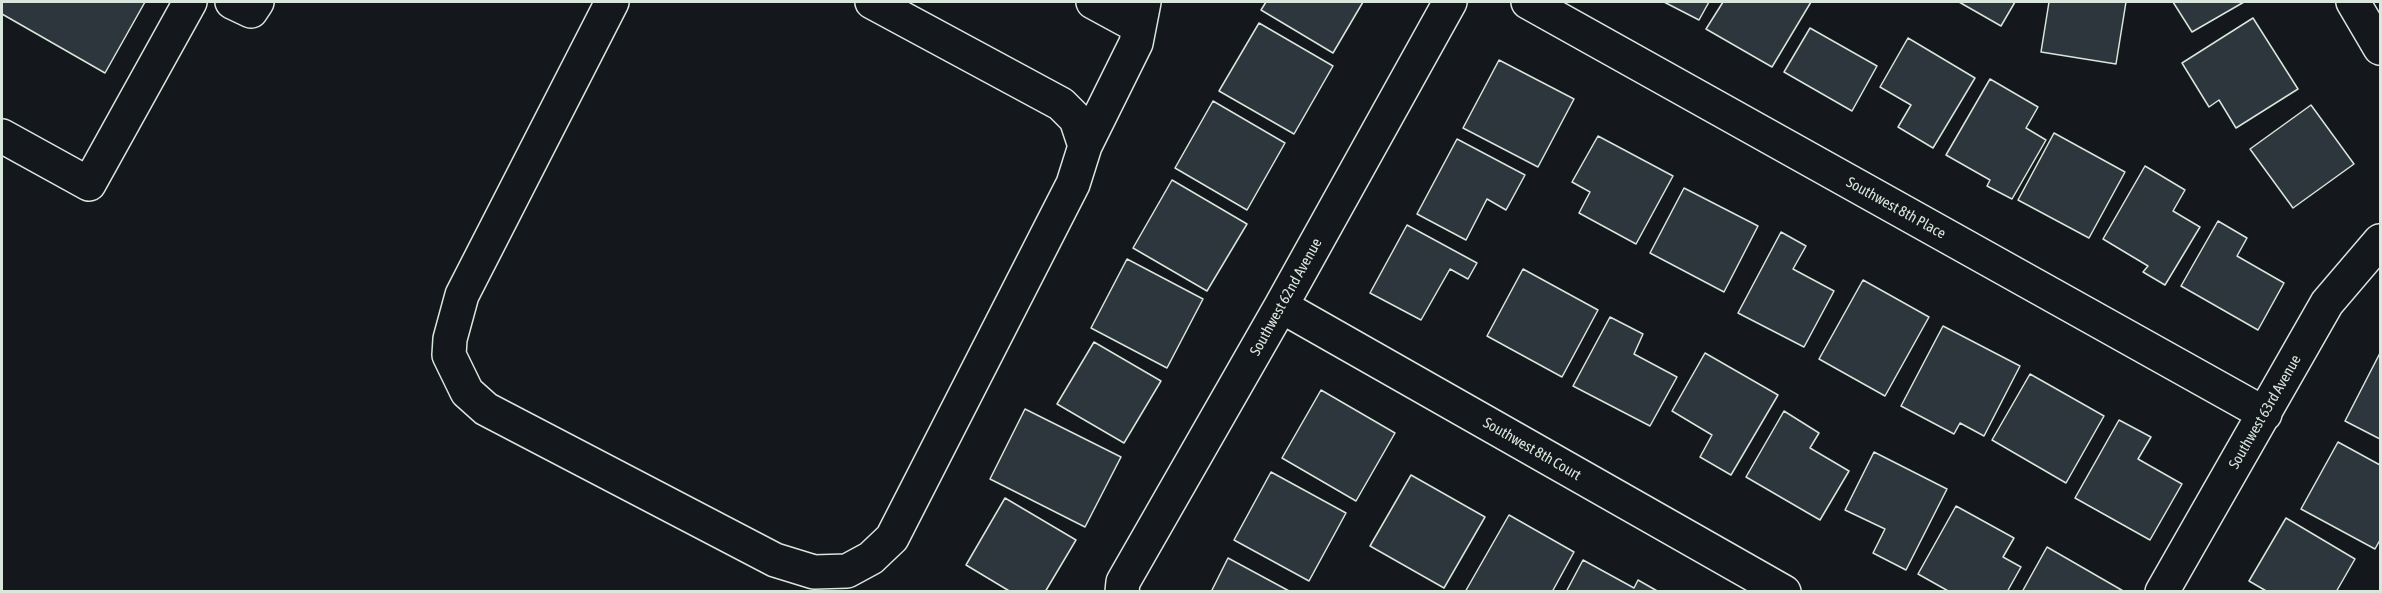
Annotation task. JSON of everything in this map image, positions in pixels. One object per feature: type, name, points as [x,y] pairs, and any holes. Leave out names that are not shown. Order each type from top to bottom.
[{"type":"street","points":[[2,136],[89,184],[190,2]]},
{"type":"street","points":[[232,2],[251,11],[256,2]]},
{"type":"street","points":[[612,2],[462,295],[450,339],[449,355],[467,392],[486,409],[775,560],[814,572],[847,571],[871,558],[892,538],[1073,184],[1085,146],[1137,43],[1141,14],[1092,2]]},
{"type":"street","points":[[872,2],[1062,104],[1076,119],[1085,146]]},
{"type":"street","name":"Southwest 62nd Avenue","points":[[1122,591],[1123,582],[1281,306],[1450,2]]},
{"type":"street","name":"Southwest 8th Place","points":[[1528,2],[2265,414]]},
{"type":"street","points":[[2353,2],[2380,48]]},
{"type":"street","name":"Southwest 63rd Avenue","points":[[2162,591],[2327,303],[2380,241]]},
{"type":"street","name":"Southwest 8th Court","points":[[1281,306],[1784,591]]},
{"type":"building","points":[[2,2],[145,2],[105,73],[2,14]]},
{"type":"building","points":[[1266,2],[1363,2],[1333,53],[1261,10]]},
{"type":"building","points":[[1664,2],[1709,2],[1699,20]]},
{"type":"building","points":[[1723,2],[1811,2],[1772,67],[1706,29]]},
{"type":"building","points":[[1959,2],[2015,2],[2001,26]]},
{"type":"building","points":[[2049,2],[2126,2],[2116,64],[2041,52]]},
{"type":"building","points":[[2173,2],[2244,2],[2192,32]]},
{"type":"building","points":[[2253,18],[2298,89],[2236,128],[2219,100],[2209,107],[2182,63]]},
{"type":"building","points":[[1259,23],[1333,66],[1294,134],[1219,91]]},
{"type":"building","points":[[1810,28],[1877,66],[1852,111],[1784,72]]},
{"type":"building","points":[[1908,38],[1975,78],[1933,148],[1898,127],[1911,105],[1880,87]]},
{"type":"building","points":[[1499,60],[1574,99],[1538,167],[1463,128]]},
{"type":"building","points":[[1990,79],[2038,107],[2026,128],[2046,140],[2012,199],[1987,186],[1990,180],[1946,155]]},
{"type":"building","points":[[1213,101],[1285,143],[1247,210],[1175,168]]},
{"type":"building","points":[[2311,105],[2354,164],[2293,208],[2250,149]]},
{"type":"building","points":[[2054,133],[2125,172],[2089,238],[2018,200]]},
{"type":"building","points":[[1598,136],[1673,176],[1636,244],[1579,213],[1590,192],[1572,182]]},
{"type":"building","points":[[1457,139],[1525,175],[1506,210],[1487,199],[1466,240],[1417,214]]},
{"type":"building","points":[[2145,166],[2185,190],[2173,211],[2200,227],[2165,285],[2143,272],[2148,266],[2103,239]]},
{"type":"building","points":[[1172,180],[1247,224],[1207,291],[1133,248]]},
{"type":"building","points":[[1684,188],[1758,226],[1724,292],[1650,253]]},
{"type":"building","points":[[2218,221],[2247,238],[2237,256],[2284,283],[2258,330],[2181,286]]},
{"type":"building","points":[[1407,225],[1477,263],[1468,279],[1450,269],[1421,320],[1370,293]]},
{"type":"building","points":[[1781,232],[1806,246],[1793,269],[1834,291],[1804,347],[1738,313]]},
{"type":"building","points":[[1127,259],[1203,299],[1167,368],[1091,328]]},
{"type":"building","points":[[1523,269],[1598,310],[1562,377],[1487,336]]},
{"type":"building","points":[[1863,280],[1929,317],[1885,396],[1819,359]]},
{"type":"building","points":[[1610,317],[1643,334],[1634,354],[1677,377],[1650,426],[1573,386]]},
{"type":"building","points":[[1943,326],[2020,366],[1984,436],[1960,423],[1954,434],[1901,406]]},
{"type":"building","points":[[1094,342],[1161,381],[1124,443],[1057,404]]},
{"type":"building","points":[[1705,353],[1778,395],[1731,475],[1700,457],[1712,435],[1672,411]]},
{"type":"building","points":[[2380,353],[2380,439],[2345,421]]},
{"type":"building","points":[[2030,374],[2104,416],[2066,483],[1992,440]]},
{"type":"building","points":[[1321,390],[1395,433],[1356,501],[1282,458]]},
{"type":"building","points":[[1025,409],[1121,457],[1085,527],[990,479]]},
{"type":"building","points":[[1784,411],[1819,433],[1810,448],[1849,471],[1820,520],[1746,477]]},
{"type":"building","points":[[2119,420],[2151,437],[2138,459],[2182,484],[2150,540],[2075,498]]},
{"type":"building","points":[[2338,442],[2380,465],[2380,540],[2375,549],[2301,509]]},
{"type":"building","points":[[1874,452],[1947,489],[1906,570],[1873,553],[1885,529],[1845,510]]},
{"type":"building","points":[[1271,472],[1346,513],[1309,581],[1234,540]]},
{"type":"building","points":[[1411,475],[1485,517],[1444,588],[1370,546]]},
{"type":"building","points":[[1005,498],[1076,540],[1045,592],[1011,592],[966,565]]},
{"type":"building","points":[[1956,506],[2014,538],[2003,557],[2021,567],[2007,592],[1950,592],[1918,574]]},
{"type":"building","points":[[1509,515],[1574,552],[1552,592],[1465,592]]},
{"type":"building","points":[[2286,518],[2355,559],[2336,592],[2268,592],[2249,581]]},
{"type":"building","points":[[2047,547],[2125,592],[2022,592]]},
{"type":"building","points":[[1228,558],[1291,592],[1211,592]]},
{"type":"building","points":[[1583,560],[1634,588],[1638,580],[1659,592],[1566,592]]}]
